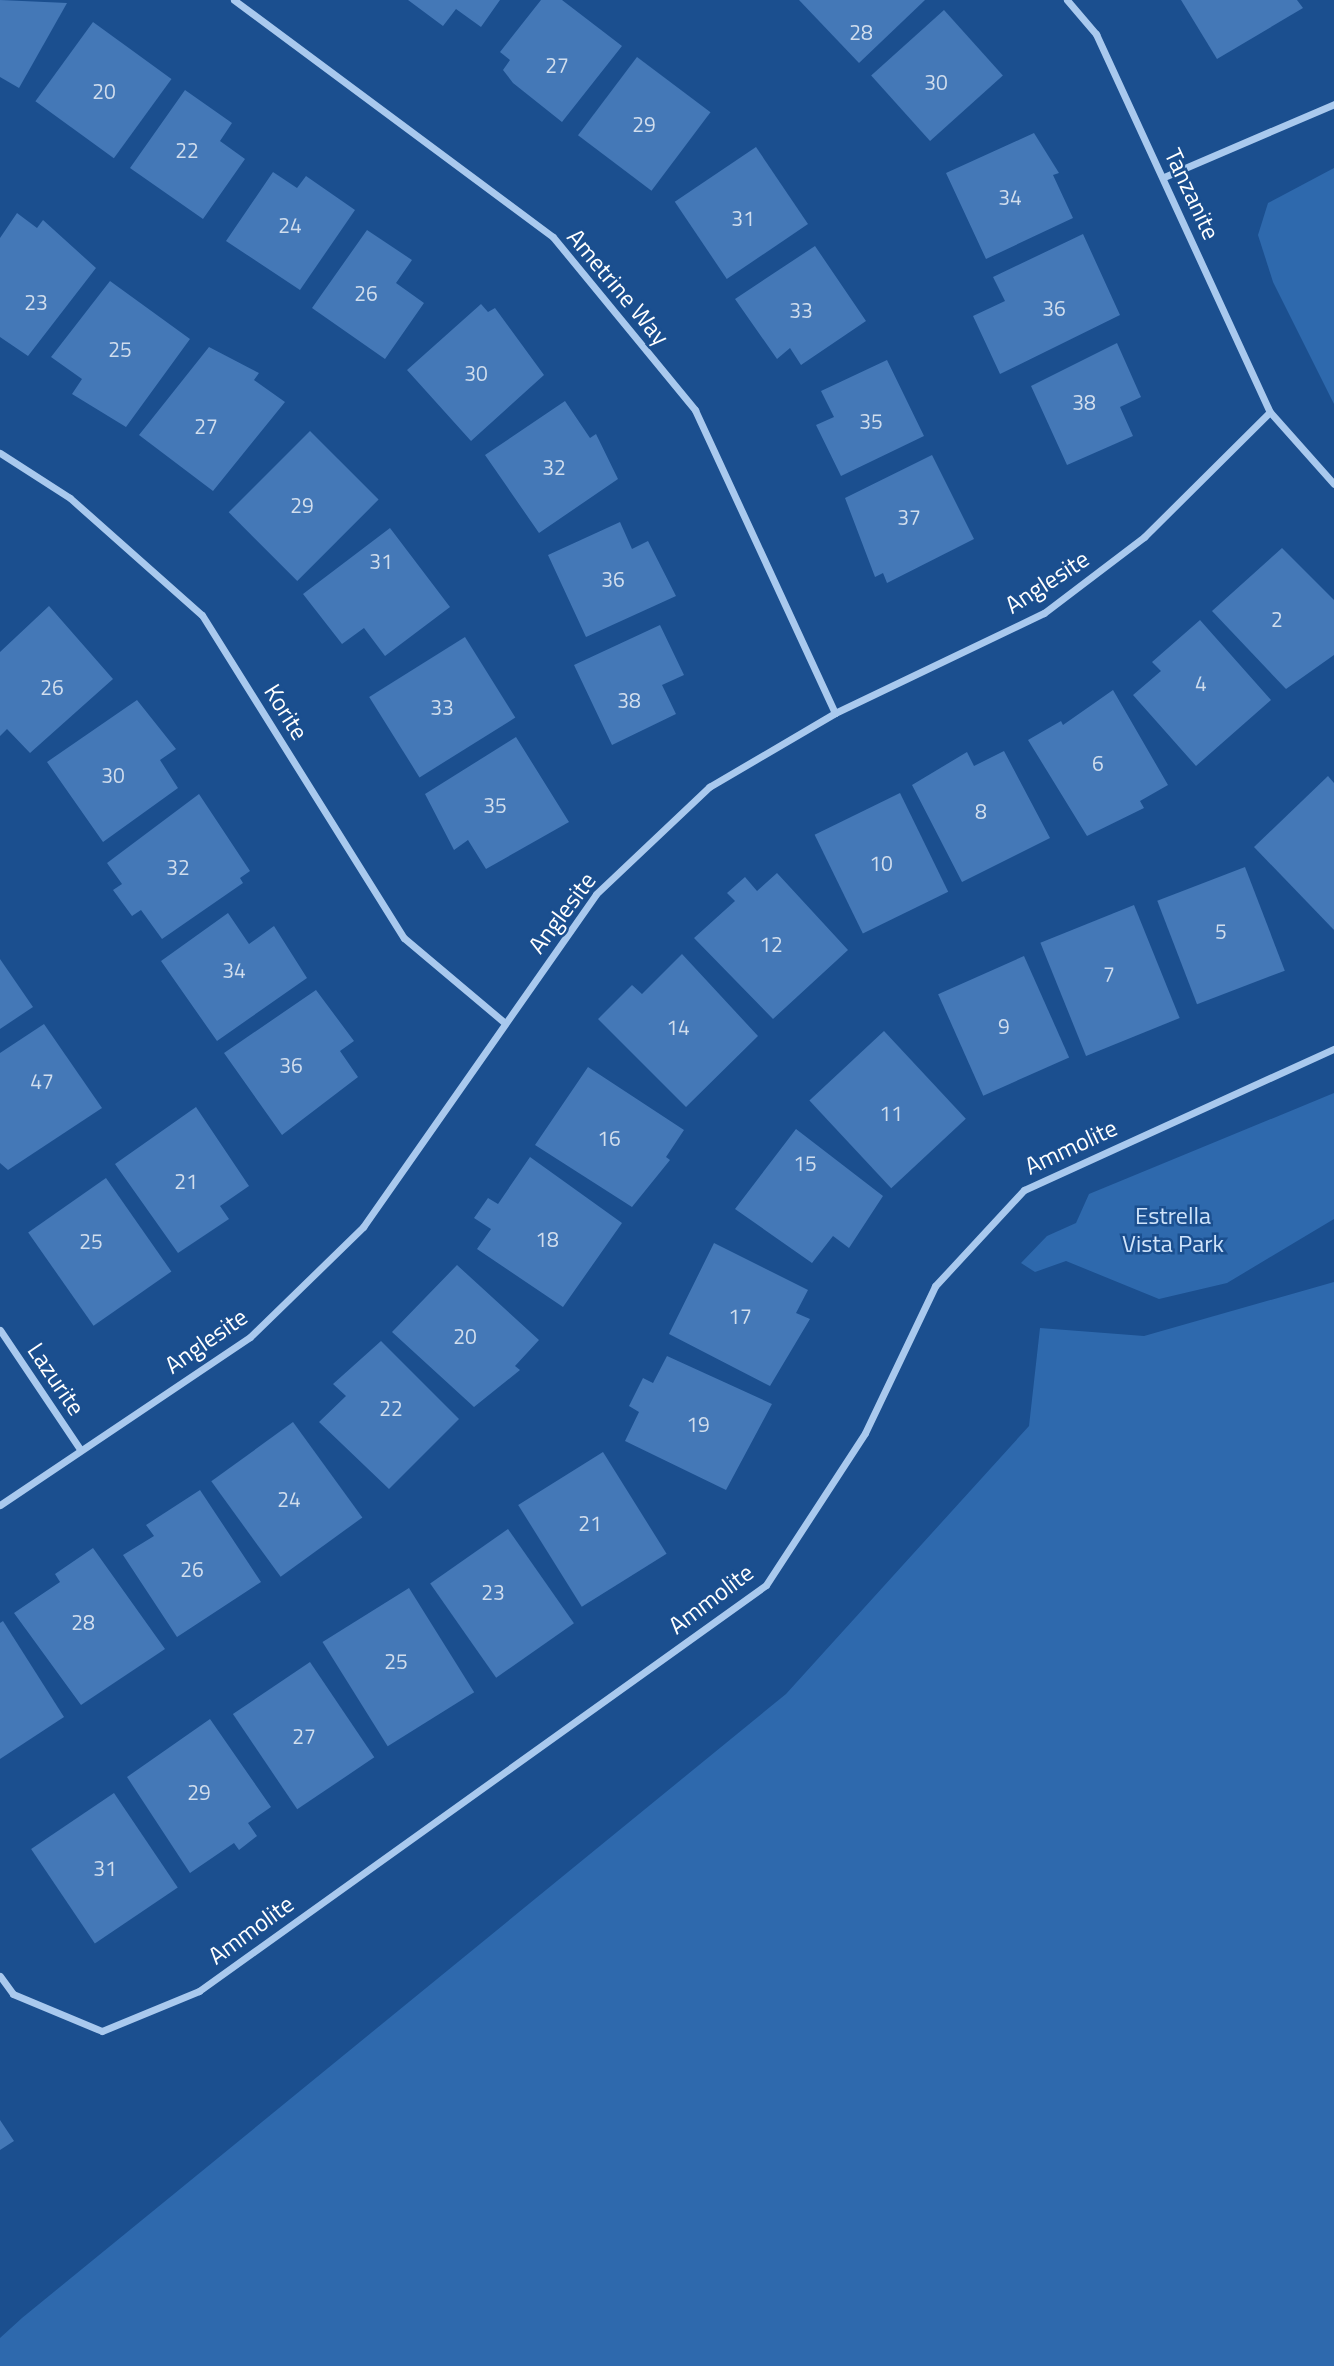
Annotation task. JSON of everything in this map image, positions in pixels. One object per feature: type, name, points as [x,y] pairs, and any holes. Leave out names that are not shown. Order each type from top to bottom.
[{"type":"street","name":"Ametrine Way","points":[[234,0],[553,237],[695,410],[835,713]]},
{"type":"street","name":"Tanzanite","points":[[1067,0],[1096,34],[1270,412]]},
{"type":"street","points":[[1164,177],[1334,104]]},
{"type":"street","name":"Anglesite","points":[[0,1505],[250,1337],[363,1227],[596,894],[709,787],[835,713],[1044,613],[1144,537],[1270,412]]},
{"type":"street","points":[[1270,412],[1334,484]]},
{"type":"street","name":"Korite","points":[[0,453],[70,498],[202,615],[404,938],[505,1023]]},
{"type":"street","name":"Ammolite","points":[[0,1976],[13,1994],[102,2031],[199,1991],[766,1585],[865,1433],[935,1286],[1024,1191],[1334,1049]]},
{"type":"street","name":"Lazurite","points":[[0,1330],[80,1449]]},
{"type":"green space","points":[[1334,168],[1334,404],[1273,282],[1258,235],[1268,203]]},
{"type":"green space","name":"Estrella Vista Park","points":[[1334,1093],[1334,1219],[1227,1283],[1159,1299],[1066,1261],[1035,1272],[1021,1263],[1047,1236],[1076,1223],[1089,1194]]},
{"type":"green space","points":[[1334,1282],[1334,2366],[0,2366],[0,2338],[22,2318],[786,1694],[1029,1426],[1040,1328],[1144,1336]]},
{"type":"building","points":[[0,0],[67,3],[19,88],[0,77]]},
{"type":"building","points":[[408,0],[500,0],[481,27],[456,9],[443,26]]},
{"type":"building","points":[[541,0],[562,0],[622,46],[562,122],[513,83],[503,70],[510,60],[500,52]]},
{"type":"building","points":[[799,0],[925,0],[859,63]]},
{"type":"building","points":[[1181,0],[1297,0],[1303,8],[1217,59]]},
{"type":"building","points":[[944,10],[1003,75],[930,141],[871,76]]},
{"type":"building","points":[[93,22],[171,79],[114,158],[35,101]]},
{"type":"building","points":[[637,57],[710,112],[651,191],[578,135]]},
{"type":"building","points":[[185,90],[232,123],[220,141],[245,159],[203,219],[130,168]]},
{"type":"building","points":[[1034,133],[1059,173],[1053,175],[1073,218],[986,259],[946,173]]},
{"type":"building","points":[[756,147],[808,224],[727,279],[675,202]]},
{"type":"building","points":[[273,172],[297,188],[306,176],[355,210],[300,290],[226,241]]},
{"type":"building","points":[[17,213],[37,228],[43,220],[96,268],[28,356],[0,337],[0,238]]},
{"type":"building","points":[[367,230],[412,260],[396,283],[424,303],[385,359],[312,308]]},
{"type":"building","points":[[1083,234],[1120,315],[1000,374],[973,316],[1005,301],[993,277]]},
{"type":"building","points":[[815,246],[866,321],[801,365],[790,348],[777,359],[735,299]]},
{"type":"building","points":[[110,281],[190,339],[126,427],[72,394],[82,379],[51,357]]},
{"type":"building","points":[[481,304],[488,312],[495,308],[544,375],[471,441],[407,370]]},
{"type":"building","points":[[1117,343],[1141,397],[1120,407],[1133,436],[1067,465],[1031,386]]},
{"type":"building","points":[[209,347],[259,373],[254,380],[285,402],[213,491],[139,435]]},
{"type":"building","points":[[887,360],[924,436],[841,476],[816,425],[834,417],[821,391]]},
{"type":"building","points":[[565,401],[590,438],[596,434],[618,479],[539,533],[485,455]]},
{"type":"building","points":[[310,431],[379,500],[297,581],[229,512]]},
{"type":"building","points":[[932,455],[974,539],[887,583],[883,573],[875,577],[845,498]]},
{"type":"building","points":[[620,522],[632,549],[648,541],[676,596],[586,637],[548,555]]},
{"type":"building","points":[[390,528],[450,607],[385,656],[364,628],[342,644],[303,594]]},
{"type":"building","points":[[1282,548],[1334,600],[1334,655],[1286,689],[1212,611]]},
{"type":"building","points":[[49,606],[113,679],[30,753],[7,729],[0,736],[0,652]]},
{"type":"building","points":[[1200,620],[1271,700],[1196,766],[1133,695],[1161,671],[1152,662]]},
{"type":"building","points":[[660,625],[684,675],[662,685],[676,714],[612,745],[574,665]]},
{"type":"building","points":[[465,637],[515,718],[420,777],[369,697]]},
{"type":"building","points":[[1113,690],[1168,785],[1140,801],[1144,808],[1087,836],[1028,740],[1061,721],[1063,725]]},
{"type":"building","points":[[137,700],[176,749],[160,760],[178,788],[103,842],[47,762]]},
{"type":"building","points":[[516,737],[569,822],[486,869],[468,840],[454,850],[425,794]]},
{"type":"building","points":[[1004,751],[1050,838],[962,882],[912,785],[967,752],[974,766]]},
{"type":"building","points":[[1328,776],[1334,783],[1334,930],[1254,847]]},
{"type":"building","points":[[900,793],[948,892],[863,934],[815,835]]},
{"type":"building","points":[[199,794],[250,871],[240,878],[243,883],[162,939],[141,910],[132,916],[113,890],[122,884],[107,863]]},
{"type":"building","points":[[1245,867],[1285,971],[1197,1004],[1157,901]]},
{"type":"building","points":[[777,873],[848,950],[773,1019],[694,938],[735,901],[727,893],[745,877],[757,891]]},
{"type":"building","points":[[1134,905],[1180,1018],[1086,1056],[1040,943]]},
{"type":"building","points":[[228,913],[249,944],[274,926],[307,978],[217,1041],[161,961]]},
{"type":"building","points":[[682,954],[758,1036],[686,1107],[598,1019],[632,985],[642,994]]},
{"type":"building","points":[[1024,956],[1069,1057],[983,1096],[938,994]]},
{"type":"building","points":[[0,959],[33,1007],[0,1029]]},
{"type":"building","points":[[316,990],[354,1041],[340,1051],[358,1077],[282,1135],[224,1053]]},
{"type":"building","points":[[44,1024],[102,1108],[8,1170],[0,1163],[0,1053]]},
{"type":"building","points":[[884,1031],[966,1119],[891,1188],[809,1101]]},
{"type":"building","points":[[588,1067],[684,1130],[666,1157],[670,1160],[632,1207],[535,1145]]},
{"type":"building","points":[[196,1107],[249,1186],[220,1206],[229,1219],[178,1253],[115,1164]]},
{"type":"building","points":[[796,1129],[883,1196],[849,1248],[833,1236],[812,1263],[735,1209]]},
{"type":"building","points":[[530,1157],[622,1223],[563,1307],[477,1249],[491,1229],[474,1218],[488,1198],[498,1204]]},
{"type":"building","points":[[106,1178],[171,1271],[94,1326],[28,1232]]},
{"type":"building","points":[[714,1243],[808,1290],[796,1313],[810,1319],[770,1386],[669,1334]]},
{"type":"building","points":[[457,1265],[539,1340],[515,1366],[520,1370],[474,1407],[392,1332]]},
{"type":"building","points":[[381,1341],[459,1419],[389,1489],[319,1422],[346,1396],[333,1384]]},
{"type":"building","points":[[667,1356],[772,1404],[726,1490],[625,1441],[639,1412],[629,1406],[643,1378],[653,1383]]},
{"type":"building","points":[[293,1422],[362,1517],[281,1577],[211,1481]]},
{"type":"building","points":[[603,1452],[667,1554],[582,1607],[518,1505]]},
{"type":"building","points":[[200,1490],[261,1582],[177,1637],[123,1555],[154,1536],[146,1525]]},
{"type":"building","points":[[508,1529],[574,1623],[496,1678],[430,1583]]},
{"type":"building","points":[[93,1548],[165,1649],[81,1705],[14,1613],[60,1582],[55,1574]]},
{"type":"building","points":[[409,1588],[474,1692],[388,1746],[322,1642]]},
{"type":"building","points":[[3,1621],[64,1717],[0,1759],[0,1623]]},
{"type":"building","points":[[310,1662],[374,1757],[297,1809],[233,1714]]},
{"type":"building","points":[[210,1719],[271,1807],[248,1823],[257,1836],[239,1850],[234,1843],[190,1873],[127,1777]]},
{"type":"building","points":[[114,1793],[178,1888],[95,1943],[31,1849]]},
{"type":"building","points":[[0,2120],[14,2141],[0,2150]]}]
